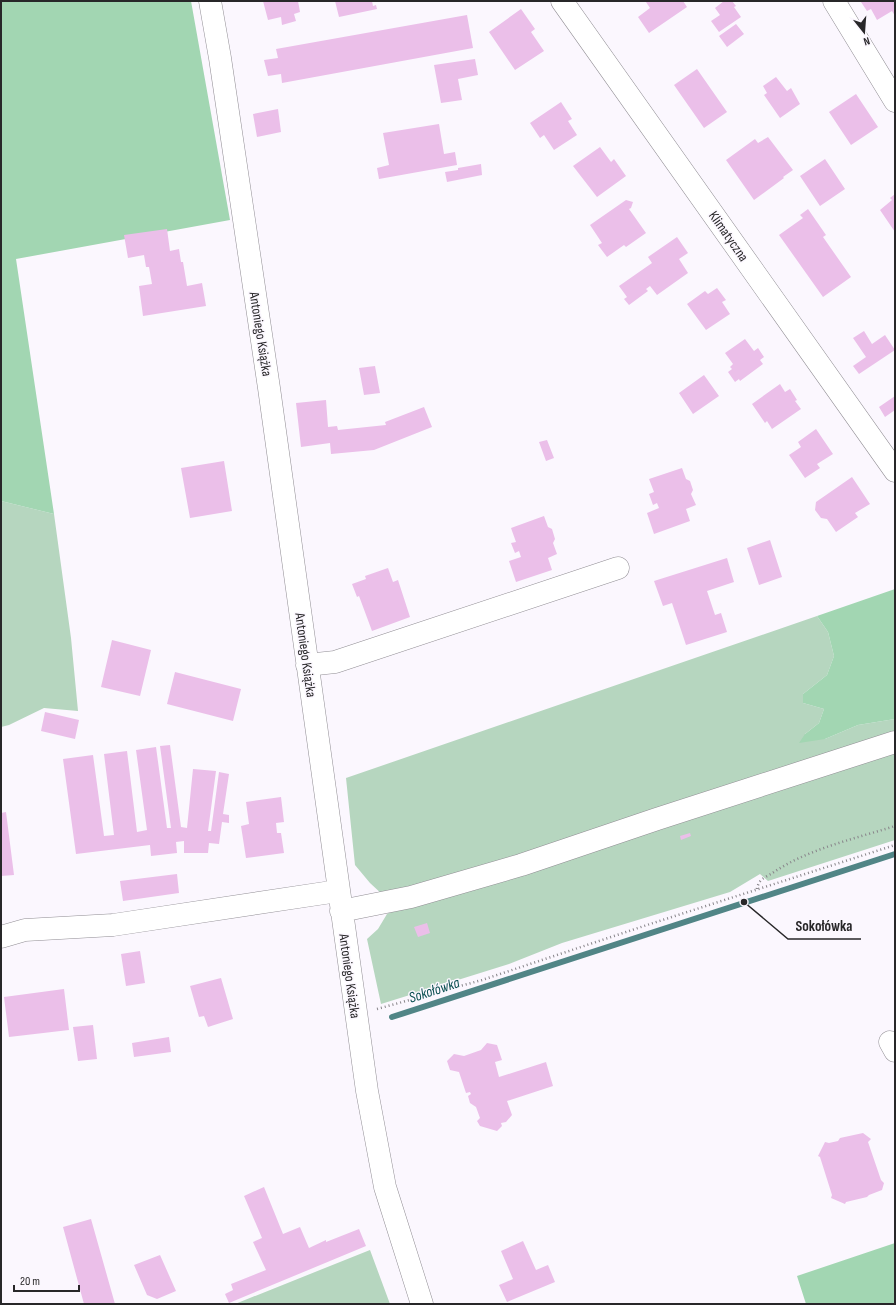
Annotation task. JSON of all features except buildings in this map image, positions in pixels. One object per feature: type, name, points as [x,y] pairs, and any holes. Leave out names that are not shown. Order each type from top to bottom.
[{"type":"street","name":"Antoniego Książka","points":[[210,1],[220,58],[269,388],[339,901],[367,1091],[385,1187],[422,1304]]},
{"type":"street","name":"Klimatyczna","points":[[562,1],[895,471]]},
{"type":"street","points":[[834,1],[895,101]]},
{"type":"street","points":[[307,665],[335,662],[618,568]]},
{"type":"street","points":[[1,936],[25,930],[113,925],[339,901],[411,897],[522,865],[657,819],[895,742]]},
{"type":"path","points":[[757,890],[759,883],[777,869],[818,850],[895,826]]},
{"type":"path","points":[[356,1015],[482,980],[895,845]]},
{"type":"green space","points":[[1,1],[191,1],[230,220],[16,259],[54,514],[1,501]]},
{"type":"green space","points":[[1,501],[54,514],[71,638],[78,711],[44,708],[9,725],[1,727]]},
{"type":"green space","points":[[895,589],[895,719],[858,725],[825,739],[799,743],[805,734],[819,723],[824,709],[803,703],[803,694],[827,675],[834,656],[828,632],[817,616]]},
{"type":"green space","points":[[817,616],[828,632],[834,656],[827,675],[803,694],[803,703],[824,709],[819,723],[805,734],[825,739],[858,725],[895,719],[895,734],[763,779],[384,896],[370,883],[355,865],[346,778]]},
{"type":"green space","points":[[895,750],[895,840],[768,881],[760,874],[730,892],[562,943],[509,964],[381,1004],[367,939],[378,929],[387,914],[405,905]]},
{"type":"green space","points":[[895,1243],[895,1304],[806,1304],[797,1276]]},
{"type":"green space","points":[[370,1250],[390,1304],[235,1304]]},
{"type":"waterway","name":"Sokołówka","points":[[392,1017],[895,854]]},
{"type":"place","name":"Sokołówka","points":[[744,902]]}]
